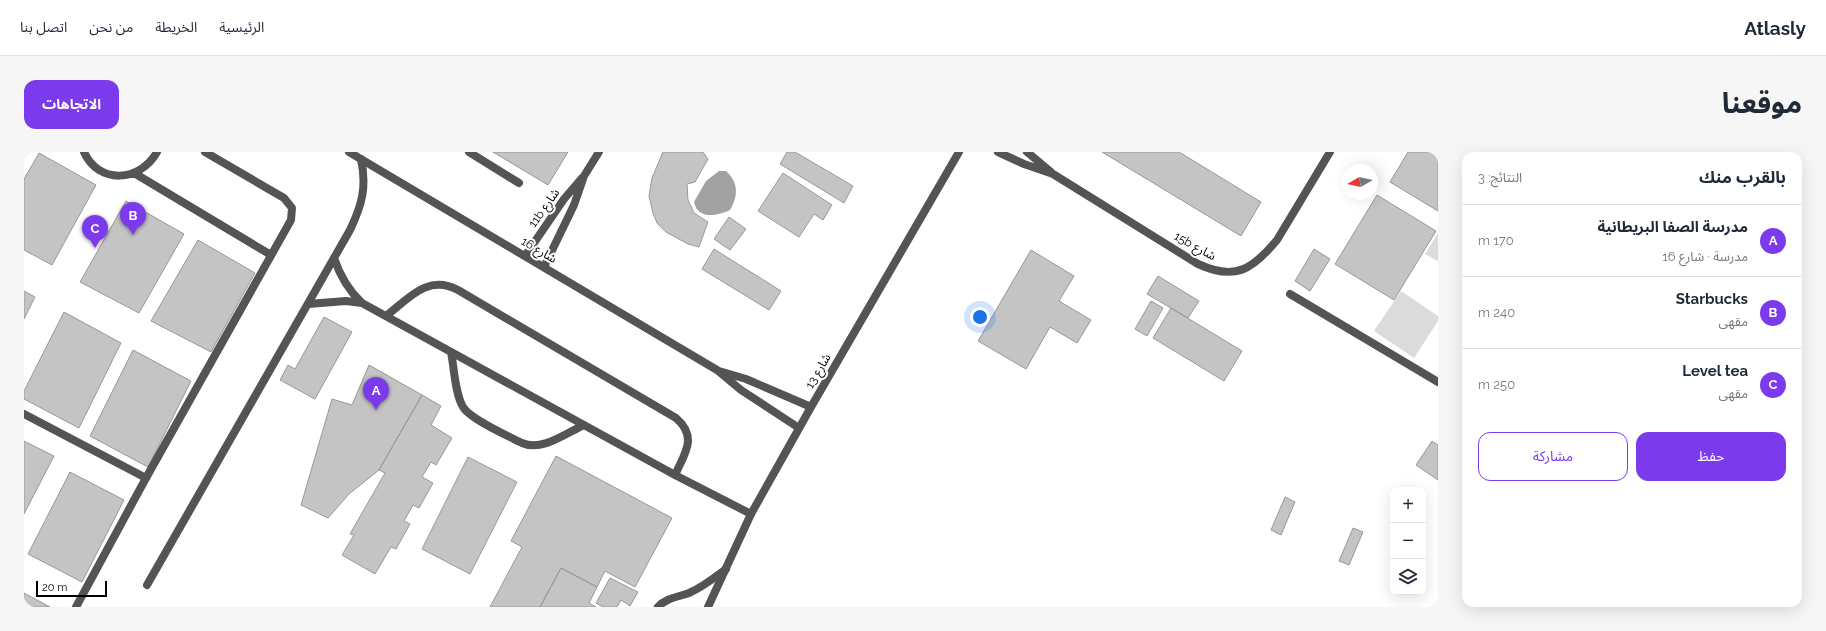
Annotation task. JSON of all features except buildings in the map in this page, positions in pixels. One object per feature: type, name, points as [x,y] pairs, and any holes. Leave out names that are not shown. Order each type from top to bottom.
[{"type":"street","points":[[84,152],[91,164],[100,171],[111,175],[123,176],[144,168],[157,152]]},
{"type":"street","points":[[76,607],[146,478],[291,220],[292,208],[289,202],[284,198],[205,152]]},
{"type":"street","name":"شارع 16","points":[[349,152],[717,370],[741,390],[799,428]]},
{"type":"street","points":[[469,152],[519,183]]},
{"type":"street","name":"11b شارع","points":[[525,256],[564,199],[584,176],[599,152]]},
{"type":"street","name":"شارع 13","points":[[708,607],[751,514],[811,407],[959,152]]},
{"type":"street","name":"15b شارع","points":[[998,152],[1024,164],[1053,174]]},
{"type":"street","name":"15b شارع","points":[[1027,152],[1053,174],[1198,264],[1212,270],[1227,273],[1242,270],[1256,263],[1267,252],[1277,240],[1330,152]]},
{"type":"street","points":[[148,585],[350,230],[361,201],[364,187],[364,173],[361,159]]},
{"type":"street","points":[[134,173],[271,255]]},
{"type":"street","name":"11b شارع","points":[[544,267],[574,205],[584,176]]},
{"type":"street","points":[[334,258],[345,283],[362,303],[676,475],[751,514]]},
{"type":"street","points":[[386,316],[427,286],[443,284],[458,290],[676,418],[687,431],[689,439],[688,448],[676,475]]},
{"type":"street","points":[[1290,294],[1438,382]]},
{"type":"street","points":[[308,304],[346,301],[362,303]]},
{"type":"street","points":[[452,352],[459,395],[464,408],[474,417],[508,436],[528,446],[541,445],[584,425]]},
{"type":"street","name":"شارع 16","points":[[717,370],[746,379],[811,407]]},
{"type":"street","points":[[24,414],[146,478]]},
{"type":"street","points":[[658,607],[668,600],[688,593],[711,581],[726,569]]},
{"type":"shaded area","points":[[719,171],[726,171],[733,180],[736,195],[733,205],[730,210],[719,214],[709,215],[699,212],[694,202],[706,181]]},
{"type":"shaded area","points":[[1438,233],[1438,261],[1425,254]]},
{"type":"shaded area","points":[[1401,291],[1438,316],[1438,321],[1414,358],[1374,331]]},
{"type":"place","name":"Starbucks","points":[[133,235]]},
{"type":"place","name":"Level tea","points":[[95,248]]},
{"type":"place","name":"مدرسة الصفا البريطانية","points":[[376,410]]}]
